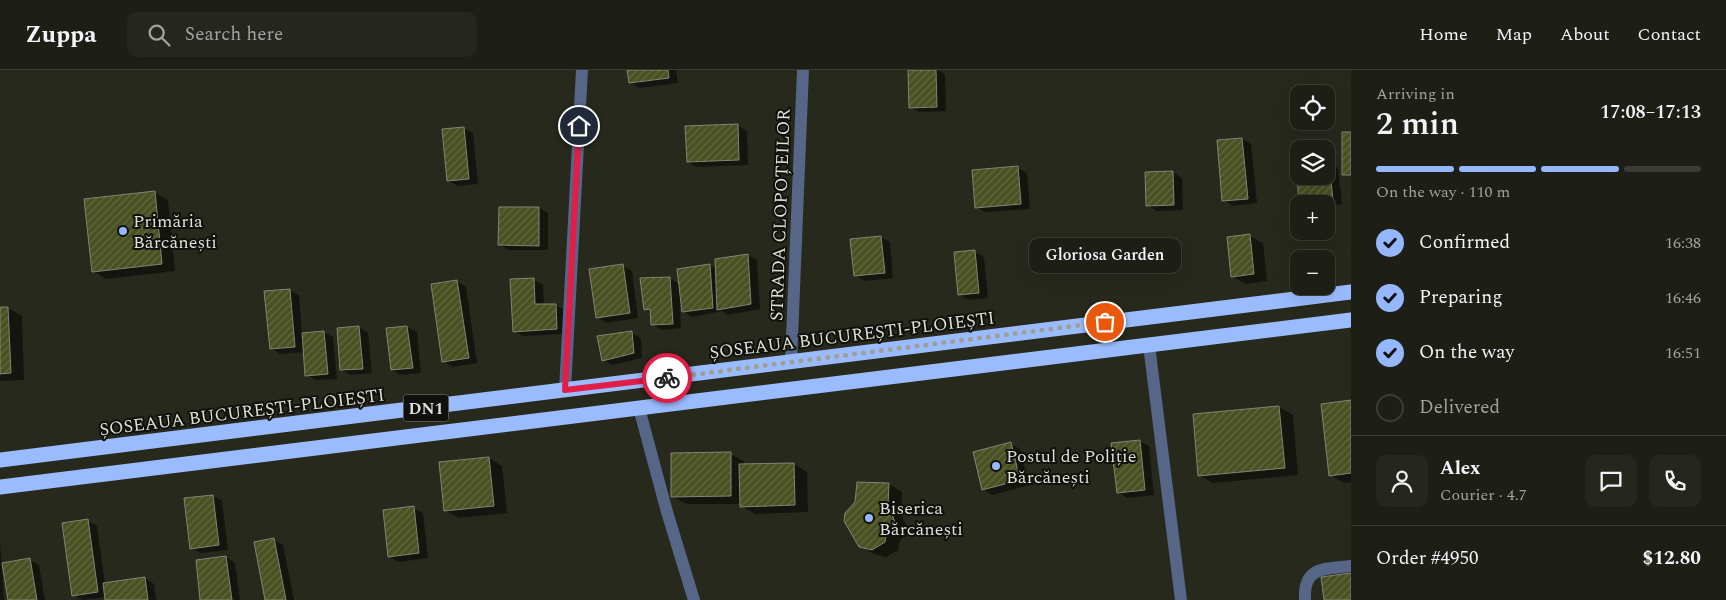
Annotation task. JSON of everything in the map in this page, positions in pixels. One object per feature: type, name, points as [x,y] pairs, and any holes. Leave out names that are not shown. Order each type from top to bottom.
[{"type":"highway","name":"ȘOSEAUA BUCUREȘTI-PLOIEȘTI","points":[[0,460],[1351,292]]},
{"type":"highway","name":"DN1","points":[[0,487],[1351,320]]},
{"type":"street","points":[[565,390],[582,70]]},
{"type":"street","name":"STRADA CLOPOȚEILOR","points":[[791,362],[803,70]]},
{"type":"street","points":[[1149,345],[1181,600]]},
{"type":"street","points":[[639,408],[667,512],[694,600]]},
{"type":"street","points":[[1305,600],[1308,578],[1316,570],[1351,566]]},
{"type":"building","points":[[627,70],[668,70],[669,78],[629,83]]},
{"type":"building","points":[[908,70],[936,70],[937,107],[909,108]]},
{"type":"building","points":[[738,124],[739,160],[687,162],[685,126]]},
{"type":"building","points":[[464,127],[469,179],[447,181],[442,129]]},
{"type":"building","points":[[1342,132],[1351,132],[1351,175],[1342,175]]},
{"type":"building","points":[[1242,138],[1248,199],[1222,201],[1217,140]]},
{"type":"building","points":[[1018,166],[1021,204],[975,208],[972,170]]},
{"type":"building","points":[[1173,171],[1174,205],[1146,206],[1145,172]]},
{"type":"building","points":[[1298,185],[1331,185],[1332,195],[1298,195]]},
{"type":"building","name":"Primăria Bărcănești","points":[[155,191],[162,264],[92,272],[84,199]]},
{"type":"building","points":[[499,207],[539,207],[539,246],[498,245]]},
{"type":"building","points":[[1250,234],[1254,274],[1231,277],[1227,237]]},
{"type":"building","points":[[881,236],[885,273],[854,276],[850,239]]},
{"type":"building","points":[[975,250],[979,293],[958,295],[954,252]]},
{"type":"building","points":[[748,254],[751,304],[717,310],[715,259]]},
{"type":"building","points":[[623,264],[630,313],[596,318],[589,269]]},
{"type":"building","points":[[710,264],[713,308],[682,312],[677,269]]},
{"type":"building","points":[[670,277],[673,324],[651,325],[650,309],[644,310],[640,278]]},
{"type":"building","points":[[534,278],[535,304],[556,304],[557,329],[513,332],[510,279]]},
{"type":"building","points":[[457,280],[469,358],[442,362],[431,284]]},
{"type":"building","points":[[290,289],[295,347],[270,349],[264,291]]},
{"type":"building","points":[[0,307],[8,307],[11,373],[0,374]]},
{"type":"building","points":[[359,326],[363,369],[340,370],[337,328]]},
{"type":"building","points":[[407,326],[413,368],[391,370],[386,328]]},
{"type":"building","points":[[324,331],[328,374],[305,376],[302,333]]},
{"type":"building","points":[[632,331],[634,353],[602,361],[597,336]]},
{"type":"building","points":[[1351,400],[1351,473],[1329,476],[1321,404]]},
{"type":"building","points":[[1279,406],[1285,468],[1198,476],[1193,414]]},
{"type":"building","points":[[1140,440],[1145,490],[1117,493],[1111,443]]},
{"type":"building","name":"Postul de Poliție Bărcănești","points":[[1011,442],[1020,480],[982,490],[973,452]]},
{"type":"building","points":[[731,452],[731,496],[671,497],[671,453]]},
{"type":"building","points":[[489,457],[494,506],[444,511],[439,462]]},
{"type":"building","points":[[794,463],[795,505],[740,507],[739,464]]},
{"type":"building","name":"Biserica Bărcănești","points":[[857,482],[889,483],[888,505],[895,522],[886,535],[885,542],[872,550],[859,547],[844,521],[845,513],[855,502]]},
{"type":"building","points":[[213,495],[219,545],[190,549],[184,498]]},
{"type":"building","points":[[414,506],[419,553],[388,557],[383,510]]},
{"type":"building","points":[[88,519],[98,592],[72,596],[62,523]]},
{"type":"building","points":[[274,538],[286,600],[265,600],[254,542]]},
{"type":"building","points":[[226,556],[232,600],[200,600],[196,560]]},
{"type":"building","points":[[30,558],[37,600],[8,600],[2,563]]},
{"type":"building","points":[[1351,573],[1351,600],[1324,600],[1321,577]]},
{"type":"building","points":[[145,577],[148,600],[105,600],[103,583]]},
{"type":"way so far","points":[[667,378],[1105,322]]},
{"type":"place","name":"Primăria Bărcănești","points":[[123,231]]},
{"type":"place","name":"Gloriosa Garden","points":[[1105,322]]},
{"type":"place","name":"Postul de Poliție Bărcănești","points":[[996,466]]},
{"type":"place","name":"Biserica Bărcănești","points":[[869,518]]},
{"type":"route","points":[[579,126],[565,390],[667,378]]}]
